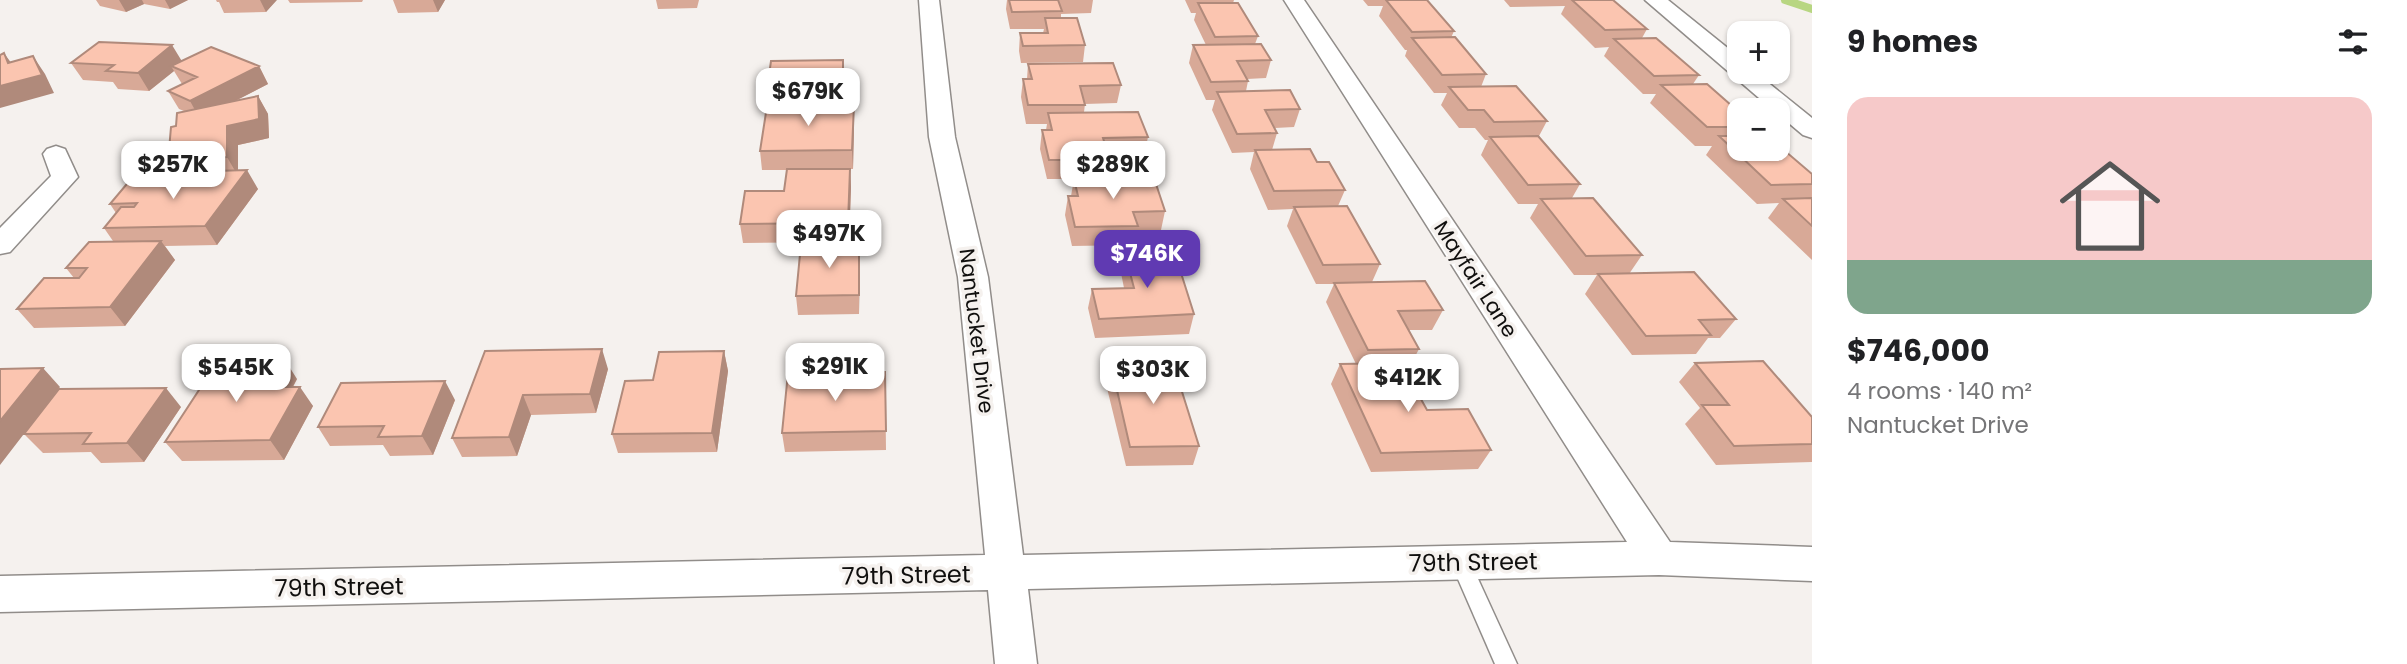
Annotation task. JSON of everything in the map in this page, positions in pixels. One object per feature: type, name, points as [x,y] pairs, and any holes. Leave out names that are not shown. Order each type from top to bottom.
[{"type":"street","name":"Nantucket Drive","points":[[929,0],[942,137],[973,277],[1016,664]]},
{"type":"street","name":"Mayfair Lane","points":[[1294,0],[1659,558]]},
{"type":"street","points":[[1655,0],[1727,60]]},
{"type":"street","points":[[1756,84],[1812,130]]},
{"type":"street","points":[[0,245],[65,177],[56,154]]},
{"type":"street","name":"79th Street","points":[[0,594],[1659,558],[1812,564]]},
{"type":"lane","points":[[1461,563],[1506,664]]},
{"type":"building","points":[[1009,0],[1058,0],[1062,11],[1012,12]]},
{"type":"building","points":[[1386,0],[1427,0],[1454,31],[1412,32]]},
{"type":"building","points":[[1572,0],[1613,0],[1647,29],[1605,30]]},
{"type":"building","points":[[1198,3],[1238,3],[1258,36],[1215,37]]},
{"type":"building","points":[[1045,18],[1077,18],[1085,45],[1023,46],[1020,33],[1048,33]]},
{"type":"building","points":[[1455,37],[1486,74],[1442,75],[1412,38]]},
{"type":"building","points":[[1656,38],[1699,75],[1654,76],[1614,39]]},
{"type":"building","points":[[99,42],[172,45],[138,73],[106,71],[114,65],[71,63]]},
{"type":"building","points":[[1261,44],[1271,60],[1237,61],[1248,81],[1211,82],[1193,45]]},
{"type":"building","points":[[211,47],[259,66],[190,101],[168,91],[197,77],[171,66]]},
{"type":"building","points":[[4,53],[8,63],[33,56],[42,75],[0,86],[0,55]]},
{"type":"building","points":[[843,60],[843,80],[816,81],[815,95],[766,96],[771,61]]},
{"type":"building","points":[[1113,63],[1121,85],[1080,86],[1085,105],[1028,105],[1023,79],[1032,79],[1028,64]]},
{"type":"building","points":[[1707,84],[1727,102],[1727,127],[1707,127],[1661,85]]},
{"type":"building","points":[[1516,86],[1547,121],[1494,122],[1484,110],[1468,110],[1449,87]]},
{"type":"building","points":[[1290,90],[1300,109],[1265,110],[1277,133],[1237,134],[1217,92]]},
{"type":"building","points":[[258,96],[259,119],[227,126],[227,157],[174,159],[175,149],[169,150],[171,127],[176,126],[177,113]]},
{"type":"building","points":[[854,105],[852,150],[760,151],[767,106]]},
{"type":"building","points":[[1138,112],[1148,137],[1103,138],[1110,160],[1049,160],[1042,130],[1052,130],[1048,113]]},
{"type":"building","points":[[1538,136],[1580,184],[1528,185],[1490,137]]},
{"type":"building","points":[[1310,149],[1317,162],[1329,162],[1345,190],[1274,191],[1255,150]]},
{"type":"building","points":[[1790,155],[1812,174],[1812,184],[1771,185],[1746,161],[1790,161]]},
{"type":"building","points":[[787,169],[850,169],[848,223],[740,224],[745,191],[784,191]]},
{"type":"building","points":[[247,170],[205,226],[104,228],[121,207],[134,207],[137,203],[110,204],[131,179],[207,181],[215,171]]},
{"type":"building","points":[[1154,178],[1165,211],[1133,212],[1138,226],[1075,227],[1068,196],[1078,196],[1074,179]]},
{"type":"building","points":[[1593,198],[1642,255],[1586,256],[1541,199]]},
{"type":"building","points":[[1812,198],[1812,226],[1783,199]]},
{"type":"building","points":[[1347,206],[1380,264],[1323,265],[1294,207]]},
{"type":"building","points":[[161,241],[110,307],[17,309],[44,278],[79,278],[87,268],[66,268],[89,242]]},
{"type":"building","points":[[859,243],[859,295],[796,296],[801,244]]},
{"type":"building","points":[[1125,254],[1175,254],[1194,314],[1099,319],[1092,289],[1134,288]]},
{"type":"building","points":[[1694,272],[1736,319],[1699,320],[1711,335],[1646,336],[1598,274]]},
{"type":"building","points":[[1425,281],[1443,310],[1398,311],[1419,349],[1368,350],[1334,283]]},
{"type":"building","points":[[602,349],[590,394],[523,395],[509,437],[452,438],[485,351]]},
{"type":"building","points":[[724,351],[712,433],[612,434],[625,381],[653,380],[659,352]]},
{"type":"building","points":[[285,360],[268,387],[300,387],[270,440],[165,442],[218,361]]},
{"type":"building","points":[[1763,361],[1812,417],[1812,444],[1734,446],[1702,405],[1729,405],[1695,363]]},
{"type":"building","points":[[1173,363],[1199,446],[1130,447],[1111,364]]},
{"type":"building","points":[[1401,363],[1427,410],[1468,409],[1491,450],[1381,453],[1340,364]]},
{"type":"building","points":[[43,368],[0,421],[0,369]]},
{"type":"building","points":[[885,372],[886,431],[782,433],[788,373]]},
{"type":"building","points":[[445,381],[422,436],[378,437],[384,426],[318,427],[341,383]]},
{"type":"building","points":[[166,388],[127,443],[83,444],[91,433],[24,434],[59,389]]},
{"type":"waterway","points":[[1785,0],[1812,9]]}]
